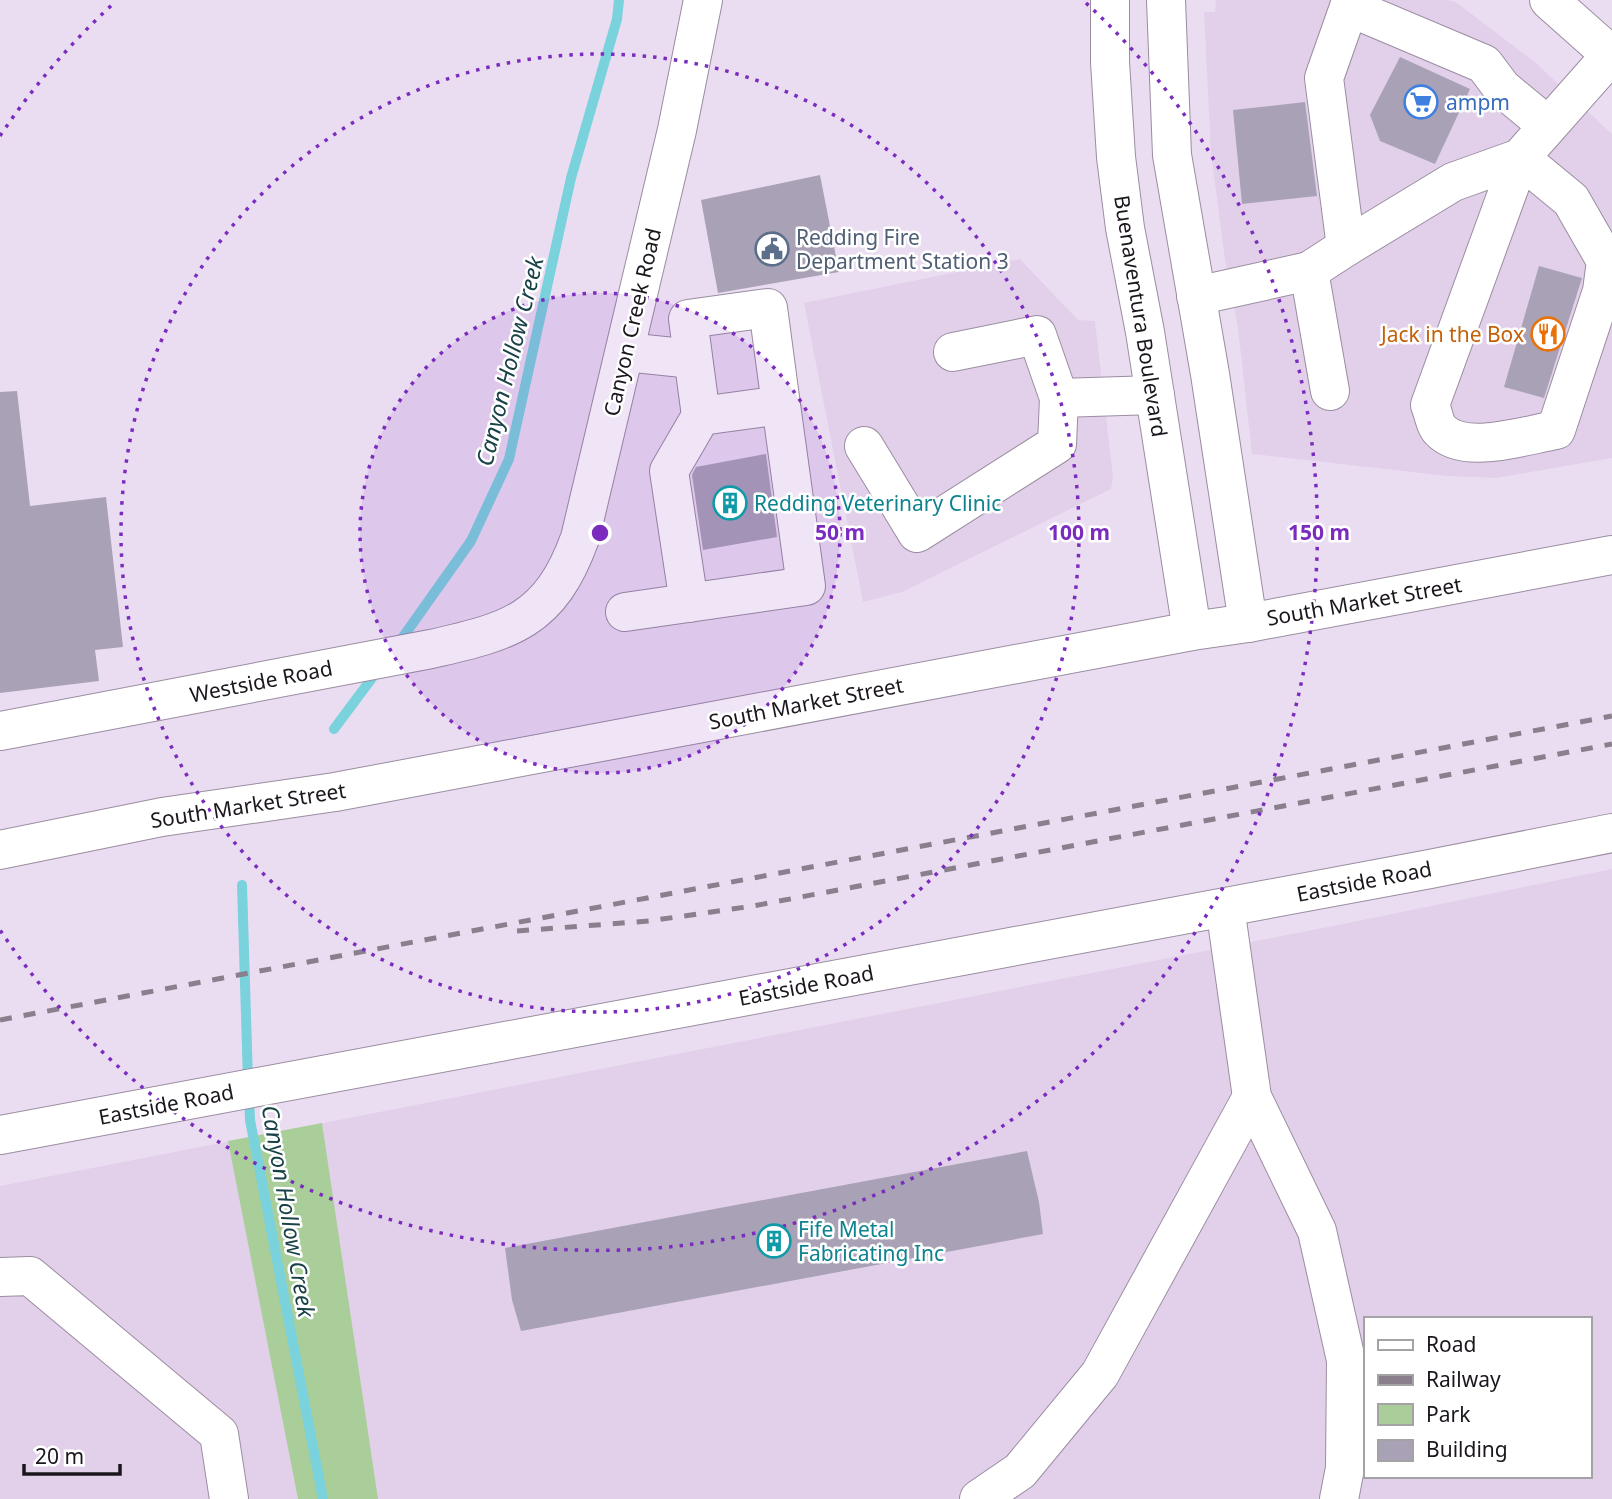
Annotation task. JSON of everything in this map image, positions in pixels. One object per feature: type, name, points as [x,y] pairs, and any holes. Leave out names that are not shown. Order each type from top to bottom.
[{"type":"main road","name":"Canyon Creek Road","points":[[518,622],[549,597],[561,582],[580,538],[677,130],[703,0]]},
{"type":"main road","name":"Buenaventura Boulevard","points":[[1110,0],[1110,62],[1116,157],[1125,228],[1155,395],[1192,631]]},
{"type":"main road","points":[[1166,0],[1172,155],[1248,622]]},
{"type":"main road","points":[[1520,158],[1571,200],[1606,261],[1602,291],[1556,430],[1485,443],[1458,441],[1440,430],[1430,405],[1520,158],[1611,56],[1549,0]]},
{"type":"main road","points":[[1346,247],[1324,78],[1349,7],[1484,64],[1502,88],[1548,126]]},
{"type":"main road","points":[[1196,296],[1309,271],[1453,182],[1520,158]]},
{"type":"main road","points":[[1309,271],[1330,391]]},
{"type":"main road","points":[[625,612],[689,603],[806,586],[768,308],[688,319],[701,416],[669,471],[689,603]]},
{"type":"main road","points":[[864,446],[917,533],[1057,444],[1059,398],[1037,334],[953,352]]},
{"type":"main road","points":[[625,352],[693,359]]},
{"type":"main road","points":[[1059,398],[1155,395]]},
{"type":"main road","points":[[701,416],[781,405]]},
{"type":"main road","name":"South Market Street","points":[[0,850],[162,817],[335,792],[1612,555]]},
{"type":"main road","name":"Westside Road","points":[[0,731],[431,649],[488,636],[518,622]]},
{"type":"main road","name":"Eastside Road","points":[[0,1135],[1612,833]]},
{"type":"main road","points":[[1225,907],[1252,1097],[1317,1231],[1346,1360],[1345,1468],[1339,1499]]},
{"type":"main road","points":[[979,1499],[1020,1471],[1100,1374],[1252,1097]]},
{"type":"main road","points":[[0,1277],[30,1276],[219,1434],[229,1499]]},
{"type":"shaded area","points":[[1216,0],[1456,2],[1536,63],[1612,134],[1612,458],[1496,478],[1447,476],[1252,454],[1238,328],[1225,260],[1211,153],[1204,12],[1215,12]]},
{"type":"shaded area","points":[[1020,259],[1078,320],[1095,321],[1113,477],[1111,489],[902,592],[863,602],[804,303]]},
{"type":"shaded area","points":[[1612,869],[1612,1499],[0,1499],[0,1186]]},
{"type":"green space","points":[[322,1123],[378,1499],[298,1499],[228,1141]]},
{"type":"building","name":"ampm","points":[[1400,57],[1470,89],[1435,164],[1380,141],[1370,115]]},
{"type":"building","points":[[1305,102],[1317,196],[1242,204],[1233,110]]},
{"type":"building","name":"Redding Fire Department Station 3","points":[[820,175],[839,272],[718,293],[701,200]]},
{"type":"building","name":"Jack in the Box","points":[[1539,266],[1582,278],[1544,398],[1504,387]]},
{"type":"building","points":[[17,391],[30,506],[106,497],[123,647],[95,650],[99,681],[0,693],[0,392]]},
{"type":"building","name":"Redding Veterinary Clinic","points":[[766,454],[777,537],[703,550],[692,475],[696,467]]},
{"type":"building","name":"Fife Metal Fabricating Inc","points":[[1027,1151],[1039,1202],[1043,1234],[521,1331],[512,1300],[505,1248]]},
{"type":"waterway","name":"Canyon Hollow Creek","points":[[398,644],[471,541],[509,459],[571,178],[617,19],[619,0]]},
{"type":"waterway","name":"Canyon Hollow Creek","points":[[334,729],[378,670]]},
{"type":"waterway","name":"Canyon Hollow Creek","points":[[242,885],[248,1081]]},
{"type":"waterway","name":"Canyon Hollow Creek","points":[[249,1096],[250,1120],[323,1499]]},
{"type":"railway","points":[[0,1020],[1612,716]]},
{"type":"railway","points":[[517,931],[649,921],[753,906],[1612,744]]},
{"type":"place","name":"ampm","points":[[1421,102]]},
{"type":"place","name":"Redding Fire Department Station 3","points":[[772,249]]},
{"type":"place","name":"Jack in the Box","points":[[1548,334]]},
{"type":"place","name":"Redding Veterinary Clinic","points":[[730,503]]},
{"type":"place","name":"Fife Metal Fabricating Inc","points":[[774,1241]]}]
